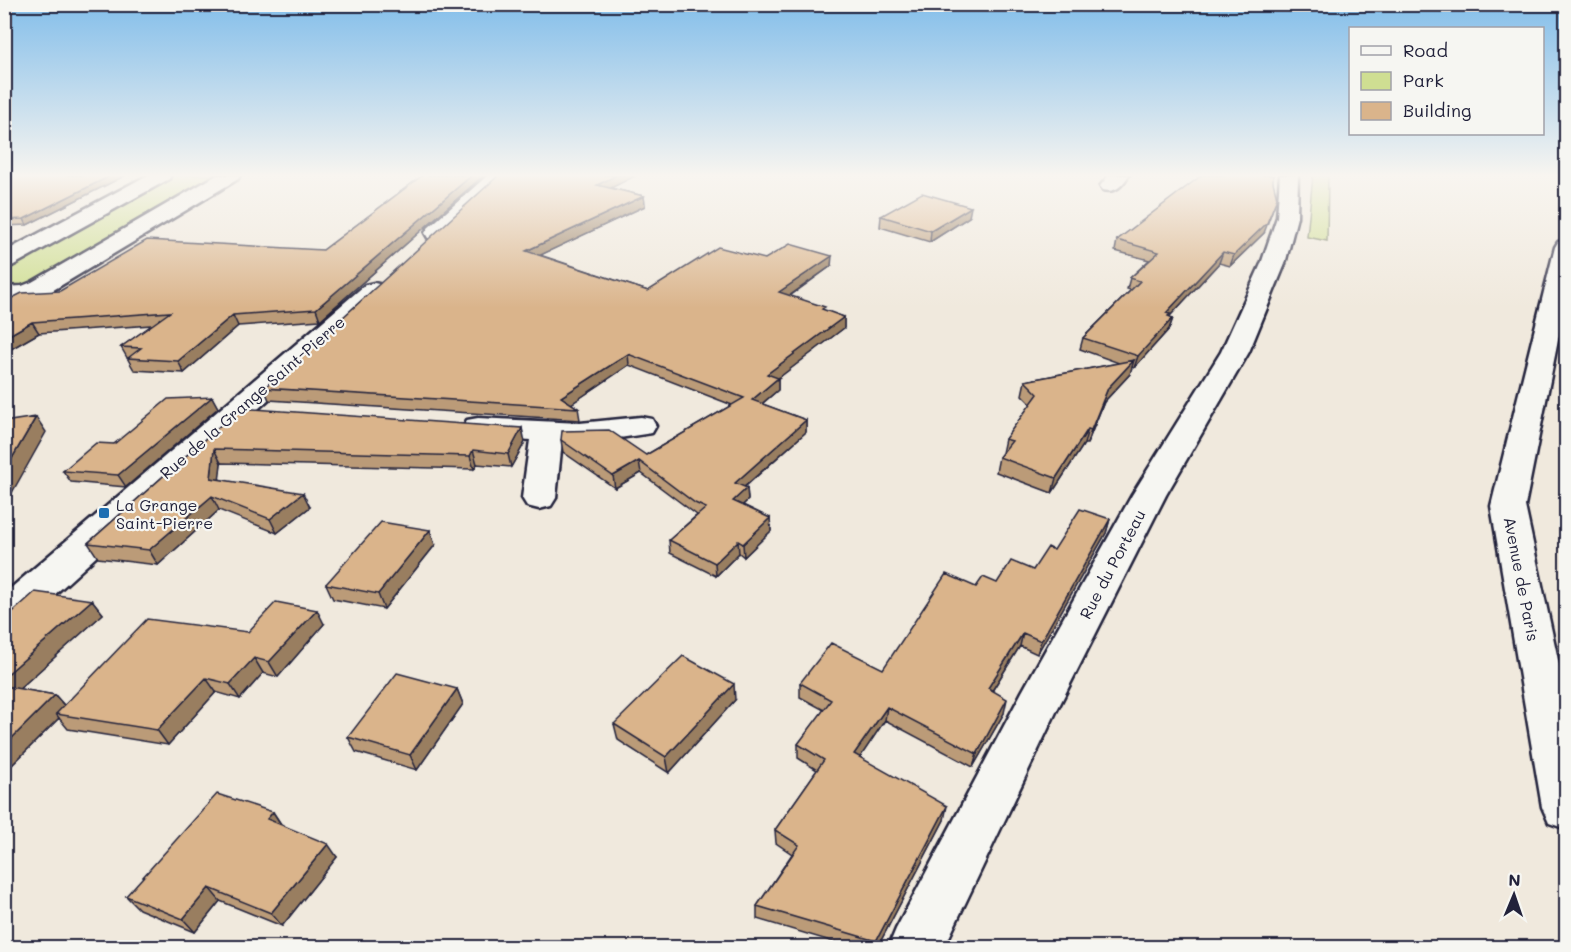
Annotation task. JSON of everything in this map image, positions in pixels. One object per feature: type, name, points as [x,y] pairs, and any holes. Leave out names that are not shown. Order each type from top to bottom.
[{"type":"street","points":[[4,261],[80,219]]},
{"type":"street","points":[[4,294],[26,293],[41,287],[156,219]]},
{"type":"street","points":[[417,251],[451,219]]},
{"type":"street","name":"Rue du Porteau","points":[[915,948],[1037,705],[1143,506],[1236,352],[1273,264],[1286,219]]},
{"type":"street","name":"Avenue de Paris","points":[[1566,247],[1508,506],[1566,807]]},
{"type":"street","name":"Rue de la Grange Saint-Pierre","points":[[5,615],[390,274]]},
{"type":"street","points":[[237,409],[277,412]]},
{"type":"street","points":[[448,425],[596,433],[641,426]]},
{"type":"street","points":[[539,498],[547,432]]},
{"type":"green space","points":[[87,219],[149,219],[27,290],[5,289],[5,265]]},
{"type":"green space","points":[[1309,219],[1327,219],[1327,241],[1307,237]]},
{"type":"building","points":[[364,219],[420,219],[316,309],[233,315],[178,361],[128,358],[141,348],[121,347],[170,312],[32,322],[4,338],[4,302],[22,293],[60,291],[147,240],[323,250]]},
{"type":"building","points":[[450,219],[594,219],[526,251],[648,291],[718,247],[765,259],[790,244],[832,256],[779,292],[825,307],[822,309],[844,317],[767,374],[778,378],[752,400],[806,420],[735,483],[747,488],[733,501],[770,518],[743,544],[738,541],[715,563],[669,540],[706,508],[695,503],[639,461],[613,476],[561,440],[562,431],[609,430],[646,455],[744,398],[628,354],[561,397],[578,408],[264,388],[272,381],[285,379],[285,370]]},
{"type":"building","points":[[892,219],[950,219],[931,231]]},
{"type":"building","points":[[1144,219],[1268,219],[1234,255],[1223,252],[1166,313],[1173,318],[1138,356],[1083,338],[1140,281],[1130,278],[1159,252],[1117,240]]},
{"type":"building","points":[[1134,360],[1108,388],[1091,430],[1088,429],[1056,478],[999,457],[1012,441],[1005,439],[1038,394],[1025,381]]},
{"type":"building","points":[[212,397],[118,475],[63,471],[96,443],[114,444],[168,399]]},
{"type":"building","points":[[240,408],[522,428],[508,454],[473,450],[470,456],[214,449],[211,478],[303,493],[270,519],[212,496],[149,550],[88,543]]},
{"type":"building","points":[[36,417],[4,472],[4,422]]},
{"type":"building","points":[[1080,509],[1110,519],[1041,641],[1023,633],[988,688],[1007,699],[977,754],[887,707],[854,754],[947,806],[876,941],[757,906],[799,845],[775,830],[824,760],[798,744],[831,700],[800,683],[831,643],[883,669],[946,574],[976,587],[983,577],[997,583],[1011,561],[1033,570],[1048,547],[1054,550]]},
{"type":"building","points":[[381,522],[430,530],[378,594],[326,584]]},
{"type":"building","points":[[35,592],[92,600],[4,677],[4,617]]},
{"type":"building","points":[[276,602],[317,610],[269,662],[254,658],[230,684],[206,678],[157,730],[56,714],[147,619],[248,632]]},
{"type":"building","points":[[683,656],[734,684],[666,757],[614,724]]},
{"type":"building","points":[[397,673],[457,689],[410,755],[348,737]]},
{"type":"building","points":[[4,686],[55,695],[4,746]]},
{"type":"building","points":[[217,794],[273,812],[267,819],[328,844],[271,913],[209,888],[183,919],[126,896]]},
{"type":"place","name":"La Grange Saint-Pierre","points":[[104,513]]}]
